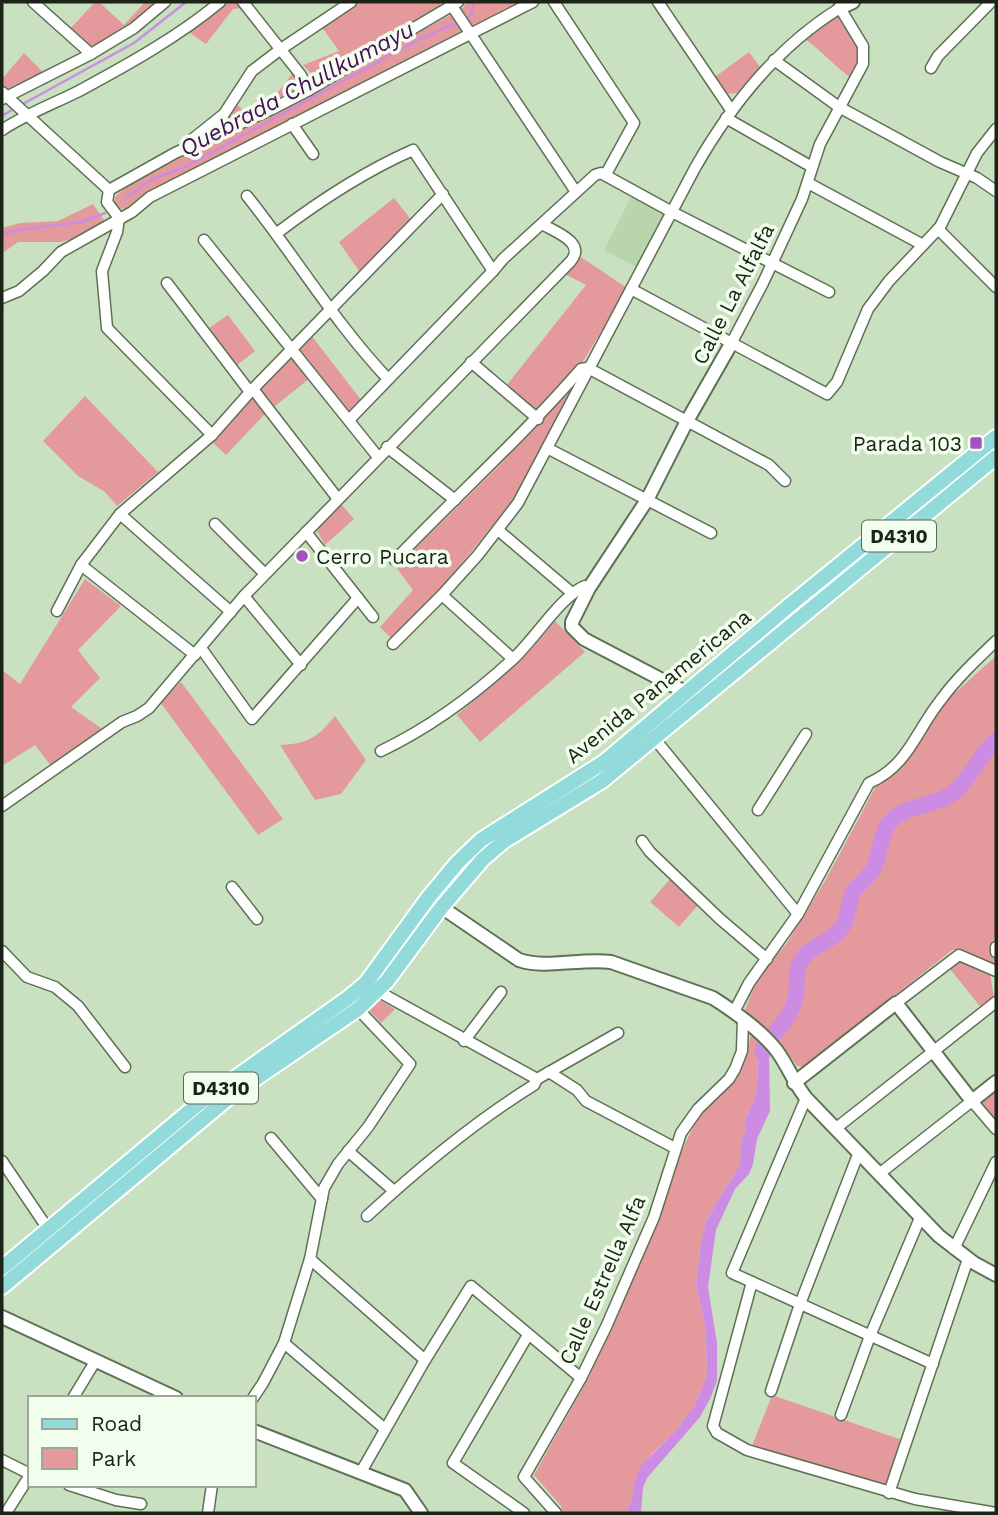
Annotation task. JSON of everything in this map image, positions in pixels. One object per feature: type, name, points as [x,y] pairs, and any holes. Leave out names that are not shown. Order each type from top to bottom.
[{"type":"main road","name":"Avenida Panamericana","points":[[2,1287],[233,1094],[353,1004],[371,987],[428,898],[457,863],[481,840],[604,762],[996,437]]},
{"type":"main road","name":"Avenida Panamericana","points":[[371,987],[387,981],[463,879],[504,841],[602,781],[996,457]]},
{"type":"main road","name":"Avenida Panamericana","points":[[2,1268],[198,1104],[353,1004]]},
{"type":"street","points":[[33,2],[91,54]]},
{"type":"street","points":[[109,190],[21,109],[3,96],[91,54],[134,28],[163,2]]},
{"type":"street","points":[[2,130],[21,109],[78,91],[186,28],[220,2]]},
{"type":"street","points":[[243,2],[281,49],[309,90]]},
{"type":"street","points":[[175,153],[224,114],[252,71],[351,2]]},
{"type":"street","points":[[2,298],[19,291],[61,252],[150,197],[292,124],[465,24],[533,2]]},
{"type":"street","points":[[554,2],[634,123],[606,174]]},
{"type":"street","points":[[658,2],[728,114],[812,167]]},
{"type":"street","points":[[931,68],[938,56],[991,2]]},
{"type":"street","points":[[109,190],[175,153],[309,90],[454,3],[465,24],[576,192]]},
{"type":"street","points":[[393,644],[442,595],[518,503],[695,167],[728,114],[774,60],[820,20],[846,4]]},
{"type":"street","name":"Calle La Alfalfa","points":[[687,693],[584,639],[572,627],[575,613],[647,500],[687,421],[731,344],[808,183],[820,144],[859,74],[864,55],[863,46],[846,4]]},
{"type":"street","points":[[774,60],[839,107],[977,178],[996,191]]},
{"type":"street","points":[[292,124],[313,154]]},
{"type":"street","points":[[631,289],[827,394],[837,382],[868,309],[889,281],[938,229],[965,173],[996,129]]},
{"type":"street","points":[[276,233],[314,207],[413,150],[493,271]]},
{"type":"street","points":[[349,420],[503,259],[595,175],[601,173],[671,212],[830,292]]},
{"type":"street","points":[[808,183],[923,246]]},
{"type":"street","points":[[109,190],[107,202],[119,218],[117,232],[102,271],[107,328],[212,435]]},
{"type":"street","points":[[57,611],[81,565],[120,514],[212,435],[252,390],[443,194]]},
{"type":"street","points":[[247,196],[364,354],[388,379]]},
{"type":"street","points":[[2,806],[122,722],[149,708],[244,596],[575,256],[576,248],[573,243],[542,224]]},
{"type":"street","points":[[938,229],[996,288]]},
{"type":"street","points":[[204,240],[378,457]]},
{"type":"street","points":[[167,283],[338,499]]},
{"type":"street","points":[[471,362],[537,419]]},
{"type":"street","points":[[395,560],[537,419],[581,369],[588,368],[769,465],[785,481]]},
{"type":"street","points":[[387,447],[455,500]]},
{"type":"street","points":[[547,448],[711,533]]},
{"type":"street","points":[[120,514],[231,612]]},
{"type":"street","points":[[215,524],[265,574]]},
{"type":"street","points":[[498,530],[572,593]]},
{"type":"street","points":[[306,532],[373,617]]},
{"type":"street","points":[[81,565],[198,651],[252,719],[358,598]]},
{"type":"street","points":[[381,751],[452,711],[513,659],[572,593],[585,586],[589,588]]},
{"type":"street","points":[[442,595],[513,659]]},
{"type":"street","points":[[244,596],[301,665]]},
{"type":"street","name":"Calle Estrella Alfa","points":[[556,1513],[524,1477],[581,1378],[606,1327],[654,1217],[675,1148],[690,1119],[729,1079],[735,1069],[742,1051],[739,1016],[749,983],[798,915],[870,783],[881,778],[908,753],[939,702],[996,641]]},
{"type":"street","points":[[713,671],[724,682]]},
{"type":"street","points":[[687,693],[697,705]]},
{"type":"street","points":[[758,810],[806,734]]},
{"type":"street","points":[[654,738],[798,915]]},
{"type":"street","points":[[642,841],[650,852],[720,919],[767,959]]},
{"type":"street","points":[[232,887],[257,919]]},
{"type":"street","points":[[428,898],[519,960],[536,964],[595,960],[611,962],[713,998],[739,1016],[775,1048],[794,1083],[806,1098],[920,1218],[968,1259],[996,1275]]},
{"type":"street","points":[[2,951],[27,976],[55,987],[78,1006],[125,1067]]},
{"type":"street","points":[[794,1083],[959,955],[996,973]]},
{"type":"street","points":[[371,987],[464,1041],[537,1079]]},
{"type":"street","points":[[464,1041],[500,992]]},
{"type":"street","points":[[835,1129],[996,1002]]},
{"type":"street","points":[[895,1003],[996,1129]]},
{"type":"street","points":[[254,1396],[284,1343],[310,1259],[324,1188],[410,1063],[353,1004]]},
{"type":"street","points":[[367,1216],[496,1108],[534,1084],[537,1079],[618,1033]]},
{"type":"street","points":[[549,1073],[577,1090],[586,1101],[675,1148]]},
{"type":"street","points":[[879,1174],[996,1082]]},
{"type":"street","points":[[806,1098],[732,1273],[933,1364]]},
{"type":"street","points":[[271,1138],[322,1199]]},
{"type":"street","points":[[348,1151],[394,1191]]},
{"type":"street","points":[[771,1391],[800,1304],[859,1152]]},
{"type":"street","points":[[2,1161],[48,1229]]},
{"type":"street","points":[[954,1248],[996,1162]]},
{"type":"street","points":[[841,1415],[870,1336],[920,1218]]},
{"type":"street","points":[[310,1259],[425,1360]]},
{"type":"street","points":[[889,1493],[968,1259]]},
{"type":"street","points":[[752,1282],[714,1430],[747,1450],[889,1493],[996,1513]]},
{"type":"street","points":[[361,1472],[471,1286],[581,1378]]},
{"type":"street","points":[[2,1317],[172,1396]]},
{"type":"street","points":[[524,1513],[453,1463],[528,1335]]},
{"type":"street","points":[[284,1343],[385,1429]]},
{"type":"street","points":[[74,1396],[96,1360]]},
{"type":"street","points":[[256,1432],[405,1490],[421,1513]]},
{"type":"street","points":[[2,1460],[28,1473]]},
{"type":"street","points":[[6,1513],[28,1477]]},
{"type":"street","points":[[75,1487],[116,1500],[141,1504]]},
{"type":"street","points":[[208,1513],[212,1487]]},
{"type":"shaded area","points":[[631,197],[662,212],[663,216],[638,268],[604,250]]},
{"type":"shaded area","points":[[760,1040],[769,1048],[770,1111],[757,1139],[749,1174],[735,1189],[716,1230],[708,1287],[717,1343],[717,1381],[700,1417],[647,1478],[643,1488],[641,1513],[626,1513],[641,1466],[678,1428],[695,1405],[707,1376],[706,1331],[696,1284],[701,1242],[706,1221],[740,1164],[741,1140],[746,1130],[746,1118],[756,1095]]},
{"type":"green space","points":[[95,2],[99,2],[124,25],[145,2],[154,2],[157,5],[91,48],[70,29]]},
{"type":"green space","points":[[227,2],[235,2],[241,8],[233,9],[206,44],[190,33]]},
{"type":"green space","points":[[358,2],[439,2],[441,5],[318,81],[303,65],[339,51],[321,26]]},
{"type":"green space","points":[[466,2],[524,2],[182,178],[142,195],[127,208],[118,209],[114,204],[115,197],[127,186],[278,111],[463,8]]},
{"type":"green space","points":[[836,14],[840,15],[859,45],[860,58],[851,78],[805,39]]},
{"type":"green space","points":[[749,52],[760,67],[737,93],[727,94],[715,77]]},
{"type":"green space","points":[[24,53],[43,72],[6,89],[2,85],[2,79]]},
{"type":"green space","points":[[293,73],[303,88],[271,101]]},
{"type":"green space","points":[[236,104],[249,115],[229,124],[225,123],[225,119]]},
{"type":"green space","points":[[394,198],[413,222],[361,274],[339,242]]},
{"type":"green space","points":[[93,204],[104,220],[85,236],[60,242],[18,242],[4,252],[2,228],[20,223],[58,221]]},
{"type":"green space","points":[[581,257],[627,288],[584,360],[537,411],[506,386],[586,285],[565,274]]},
{"type":"green space","points":[[228,315],[255,351],[236,366],[208,329]]},
{"type":"green space","points":[[311,335],[361,400],[349,413],[298,348]]},
{"type":"green space","points":[[292,354],[310,378],[264,415],[226,455],[211,441]]},
{"type":"green space","points":[[580,376],[511,503],[434,597],[391,638],[380,627],[413,590],[396,567],[498,467]]},
{"type":"green space","points":[[85,396],[158,472],[117,506],[105,492],[78,476],[43,441]]},
{"type":"green space","points":[[996,443],[996,450],[732,668],[730,665]]},
{"type":"green space","points":[[341,504],[354,519],[325,545],[316,529]]},
{"type":"green space","points":[[85,579],[121,606],[78,650],[100,678],[71,707],[105,731],[51,766],[35,745],[2,766],[2,670],[20,684]]},
{"type":"green space","points":[[555,621],[585,652],[480,742],[457,715],[525,656]]},
{"type":"green space","points":[[996,656],[996,933],[990,953],[996,955],[996,965],[962,949],[952,950],[806,1067],[797,1066],[780,1042],[745,1010],[757,979],[787,943],[825,881],[875,788],[912,754],[945,702]]},
{"type":"green space","points":[[181,682],[283,819],[258,835],[160,702]]},
{"type":"green space","points":[[335,716],[366,760],[341,794],[315,800],[280,745],[312,738]]},
{"type":"green space","points":[[671,878],[699,904],[679,927],[650,902]]},
{"type":"green space","points":[[958,960],[990,972],[994,999],[982,1009],[947,965]]},
{"type":"green space","points":[[379,1000],[395,1009],[381,1023],[368,1009]]},
{"type":"green space","points":[[751,1035],[760,1040],[756,1095],[746,1118],[746,1130],[741,1140],[740,1164],[706,1221],[701,1242],[696,1284],[706,1331],[707,1376],[695,1405],[678,1428],[651,1455],[635,1480],[632,1499],[626,1513],[562,1513],[561,1506],[534,1475],[588,1379],[653,1229],[684,1146],[704,1105],[741,1072]]},
{"type":"green space","points":[[996,1088],[996,1123],[978,1102]]},
{"type":"green space","points":[[772,1395],[902,1440],[886,1487],[752,1446]]},
{"type":"waterway","points":[[21,105],[134,43],[186,2]]},
{"type":"waterway","name":"Quebrada Chullkumayu","points":[[465,19],[471,15],[474,2]]},
{"type":"waterway","name":"Quebrada Chullkumayu","points":[[126,198],[152,179],[185,167],[422,38],[459,22]]},
{"type":"waterway","points":[[2,116],[15,108]]},
{"type":"waterway","name":"Quebrada Chullkumayu","points":[[2,235],[16,230],[81,222],[105,213]]},
{"type":"waterway","points":[[763,1053],[763,1049],[791,1010],[797,990],[797,972],[802,959],[843,926],[852,895],[872,871],[887,826],[897,815],[953,793],[996,740]]},
{"type":"place","name":"Parada 103","points":[[976,443]]},
{"type":"place","name":"Cerro Pucara","points":[[302,556]]}]
